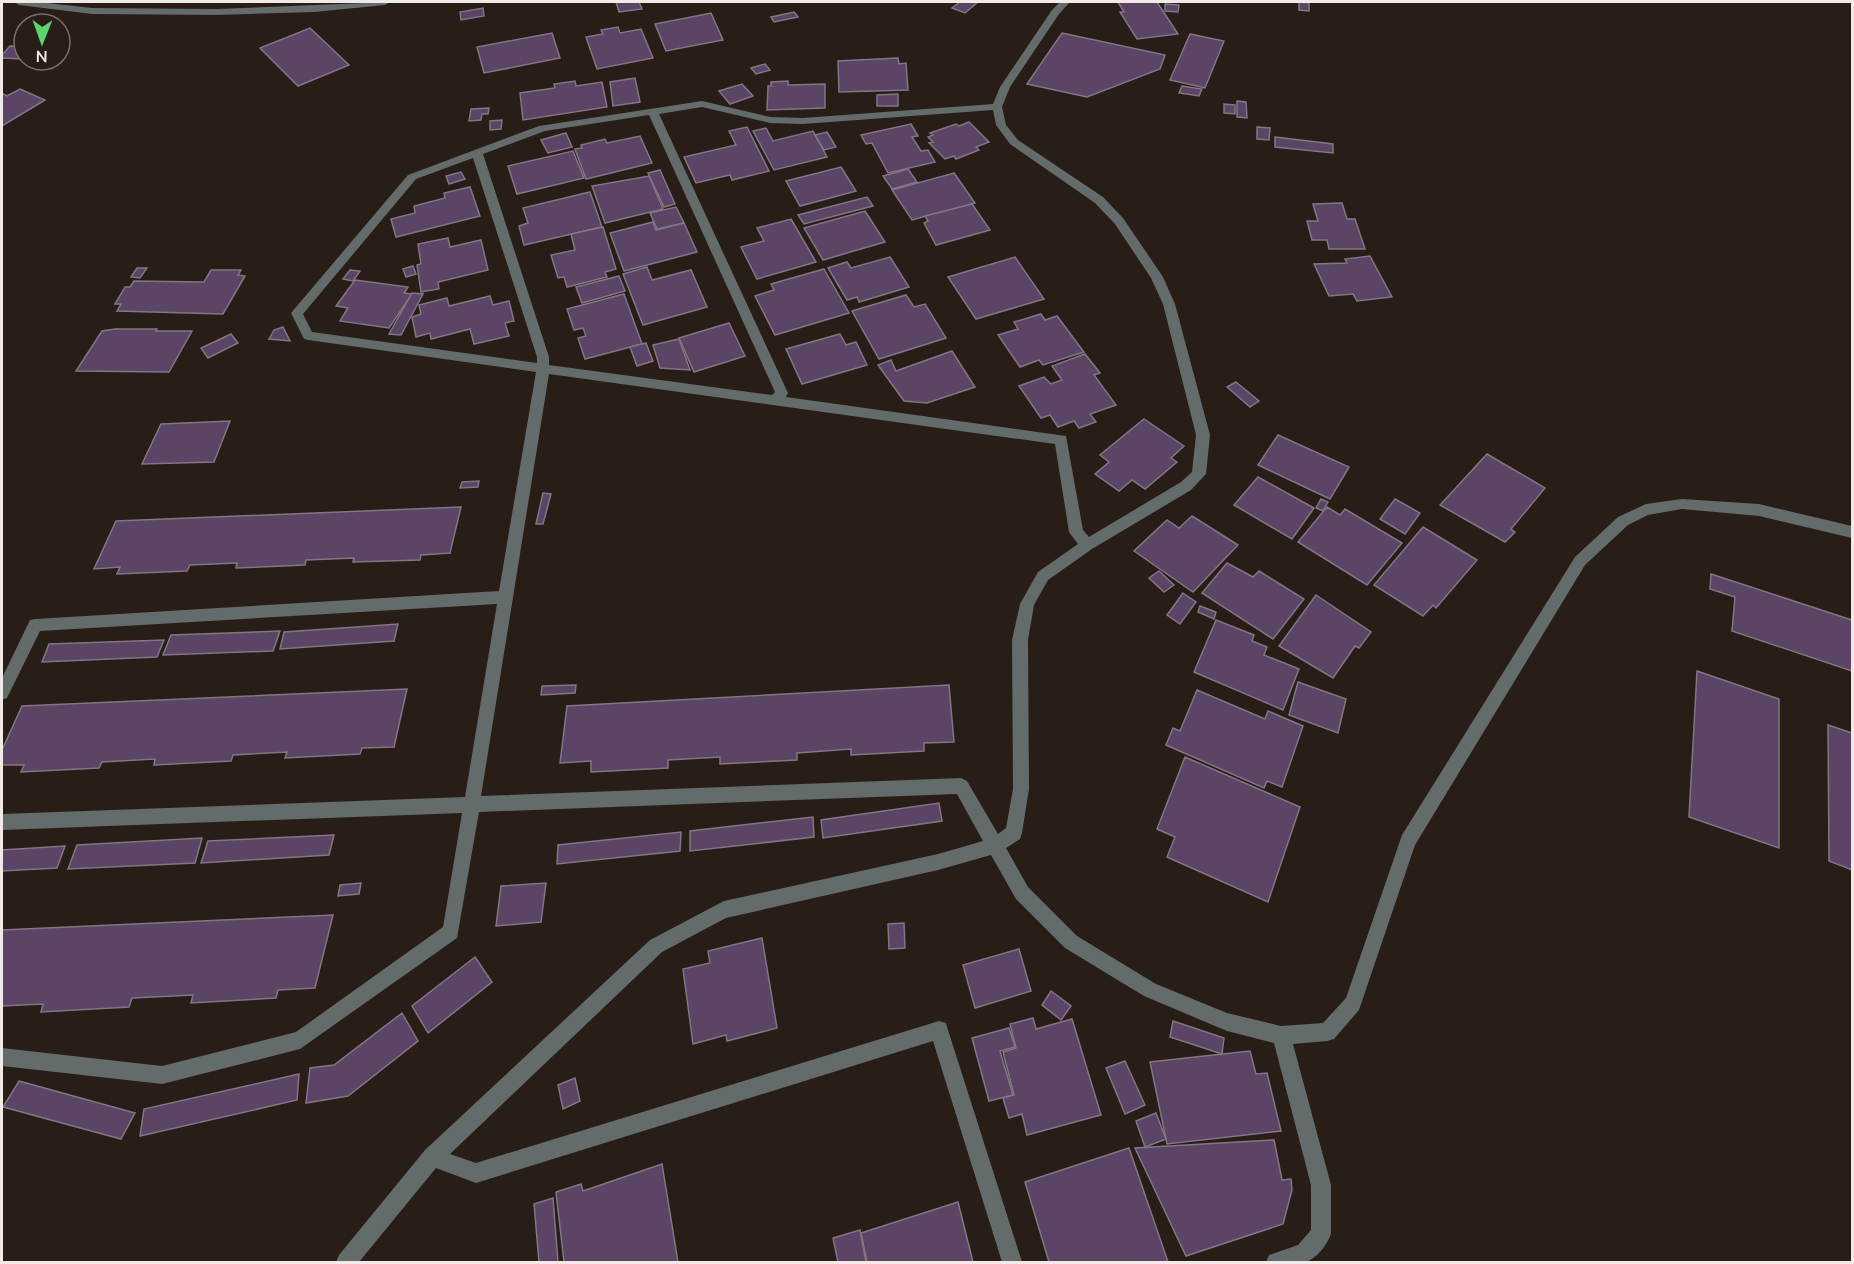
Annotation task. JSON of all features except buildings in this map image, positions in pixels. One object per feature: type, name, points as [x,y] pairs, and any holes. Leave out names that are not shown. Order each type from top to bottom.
[{"type":"street","points":[[19,2],[92,11],[217,12],[314,9],[385,2]]},
{"type":"street","points":[[346,1263],[432,1157],[656,946],[724,910],[938,862],[993,846],[1014,833],[1021,789],[1020,640],[1027,604],[1043,576],[1088,545],[1186,486],[1199,474],[1203,435],[1169,304],[1157,277],[1119,221],[1099,200],[1014,142],[1001,125],[997,107],[1005,87],[1055,12],[1065,2]]},
{"type":"street","points":[[997,107],[803,121],[770,120],[702,105],[543,128],[412,177],[297,313],[308,336],[1061,440],[1076,532],[1088,545]]},
{"type":"street","points":[[653,112],[782,393],[775,401]]},
{"type":"street","points":[[2,1057],[162,1075],[300,1040],[451,932],[543,369],[543,357],[477,153]]},
{"type":"street","points":[[2,822],[961,786],[993,846],[1023,893],[1071,942],[1150,990],[1227,1022],[1281,1035],[1327,1032],[1353,1004],[1408,841],[1580,561],[1623,521],[1646,510],[1682,504],[1759,510],[1852,532]]},
{"type":"street","points":[[2,693],[35,625],[506,597]]},
{"type":"street","points":[[432,1157],[476,1173],[939,1030],[1012,1263]]},
{"type":"street","points":[[1276,1263],[1304,1253],[1321,1234],[1321,1185],[1281,1035]]}]
